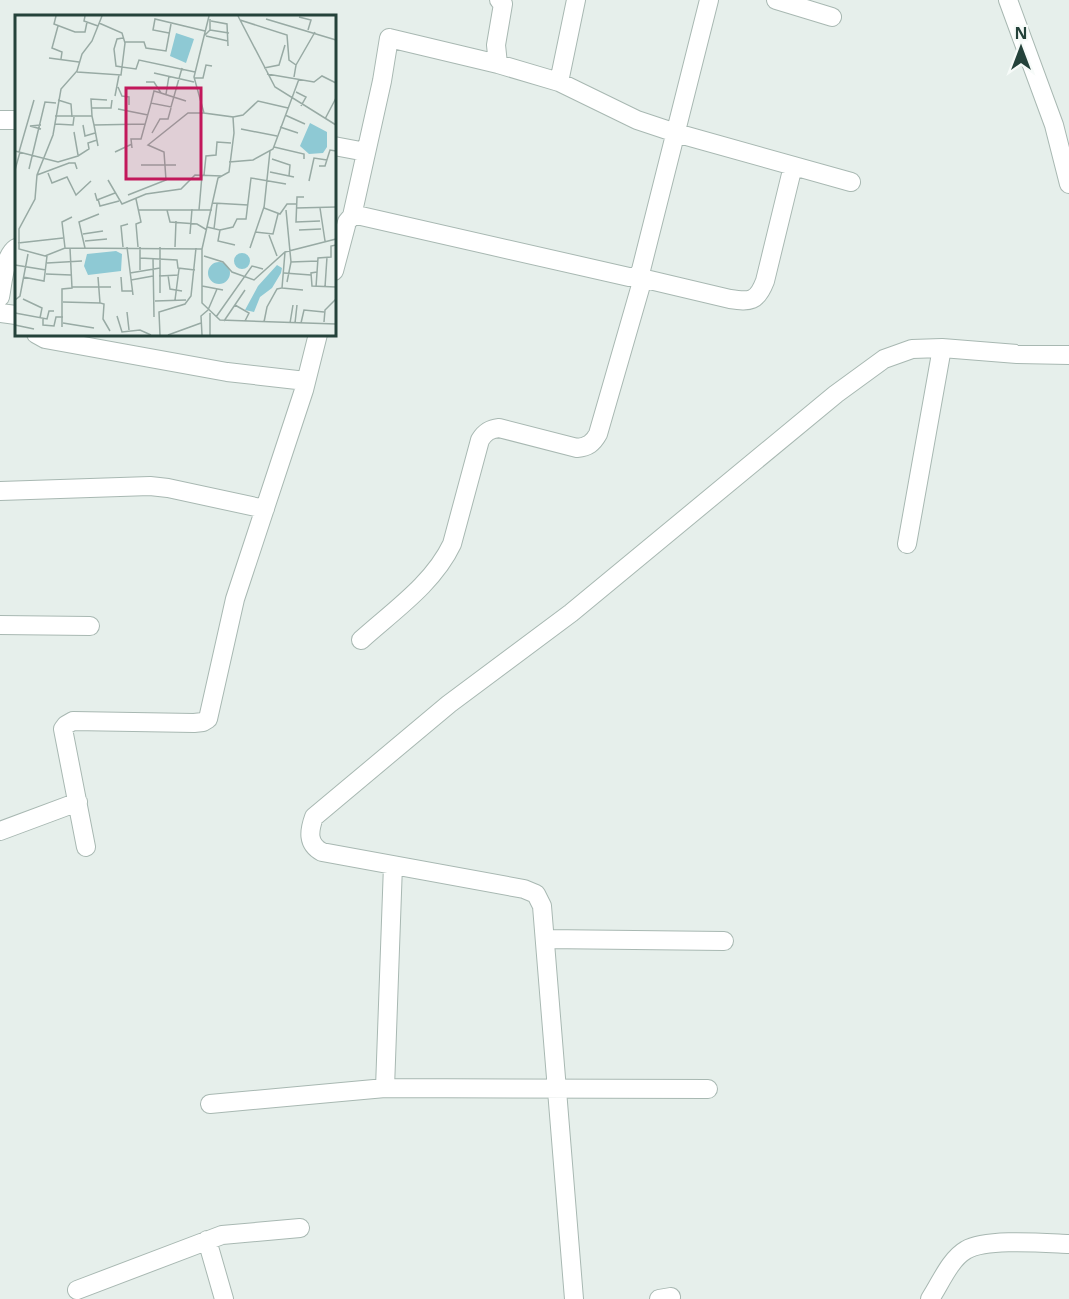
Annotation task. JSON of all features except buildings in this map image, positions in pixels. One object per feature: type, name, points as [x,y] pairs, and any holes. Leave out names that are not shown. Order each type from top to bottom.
[{"type":"street","points":[[559,82],[576,0]]},
{"type":"street","points":[[360,640],[435,574],[445,559],[452,544],[480,440],[484,434],[491,429],[499,428],[577,448],[593,443],[602,423],[640,278],[709,0]]},
{"type":"street","points":[[776,0],[832,17]]},
{"type":"street","points":[[1008,0],[1054,125],[1069,184]]},
{"type":"street","points":[[498,64],[496,45],[502,1]]},
{"type":"street","points":[[336,263],[347,222],[352,216],[382,81],[389,38],[498,64],[559,82],[637,120],[851,182]]},
{"type":"street","points":[[336,146],[366,152]]},
{"type":"street","points":[[352,216],[745,301],[753,300],[760,294],[765,282],[792,166]]},
{"type":"street","points":[[0,297],[9,257],[15,249]]},
{"type":"street","points":[[0,313],[15,315]]},
{"type":"street","points":[[40,336],[45,339],[228,372],[306,381]]},
{"type":"street","points":[[86,847],[63,729],[73,721],[194,723],[208,719],[235,600],[306,381],[317,336]]},
{"type":"street","points":[[907,544],[942,348]]},
{"type":"street","points":[[574,1299],[542,906],[536,894],[524,889],[321,852],[314,848],[310,839],[314,817],[449,704],[571,613],[836,394],[884,359],[912,349],[942,348],[1017,354],[1069,355]]},
{"type":"street","points":[[0,491],[150,486],[265,509]]},
{"type":"street","points":[[0,625],[90,626]]},
{"type":"street","points":[[0,831],[78,802]]},
{"type":"street","points":[[386,1088],[393,865]]},
{"type":"street","points":[[545,939],[724,941]]},
{"type":"street","points":[[210,1104],[386,1088],[708,1089]]},
{"type":"street","points":[[77,1290],[222,1235],[300,1228]]},
{"type":"street","points":[[207,1240],[224,1299]]},
{"type":"street","points":[[930,1299],[954,1260],[966,1250],[1006,1243],[1069,1244]]}]
